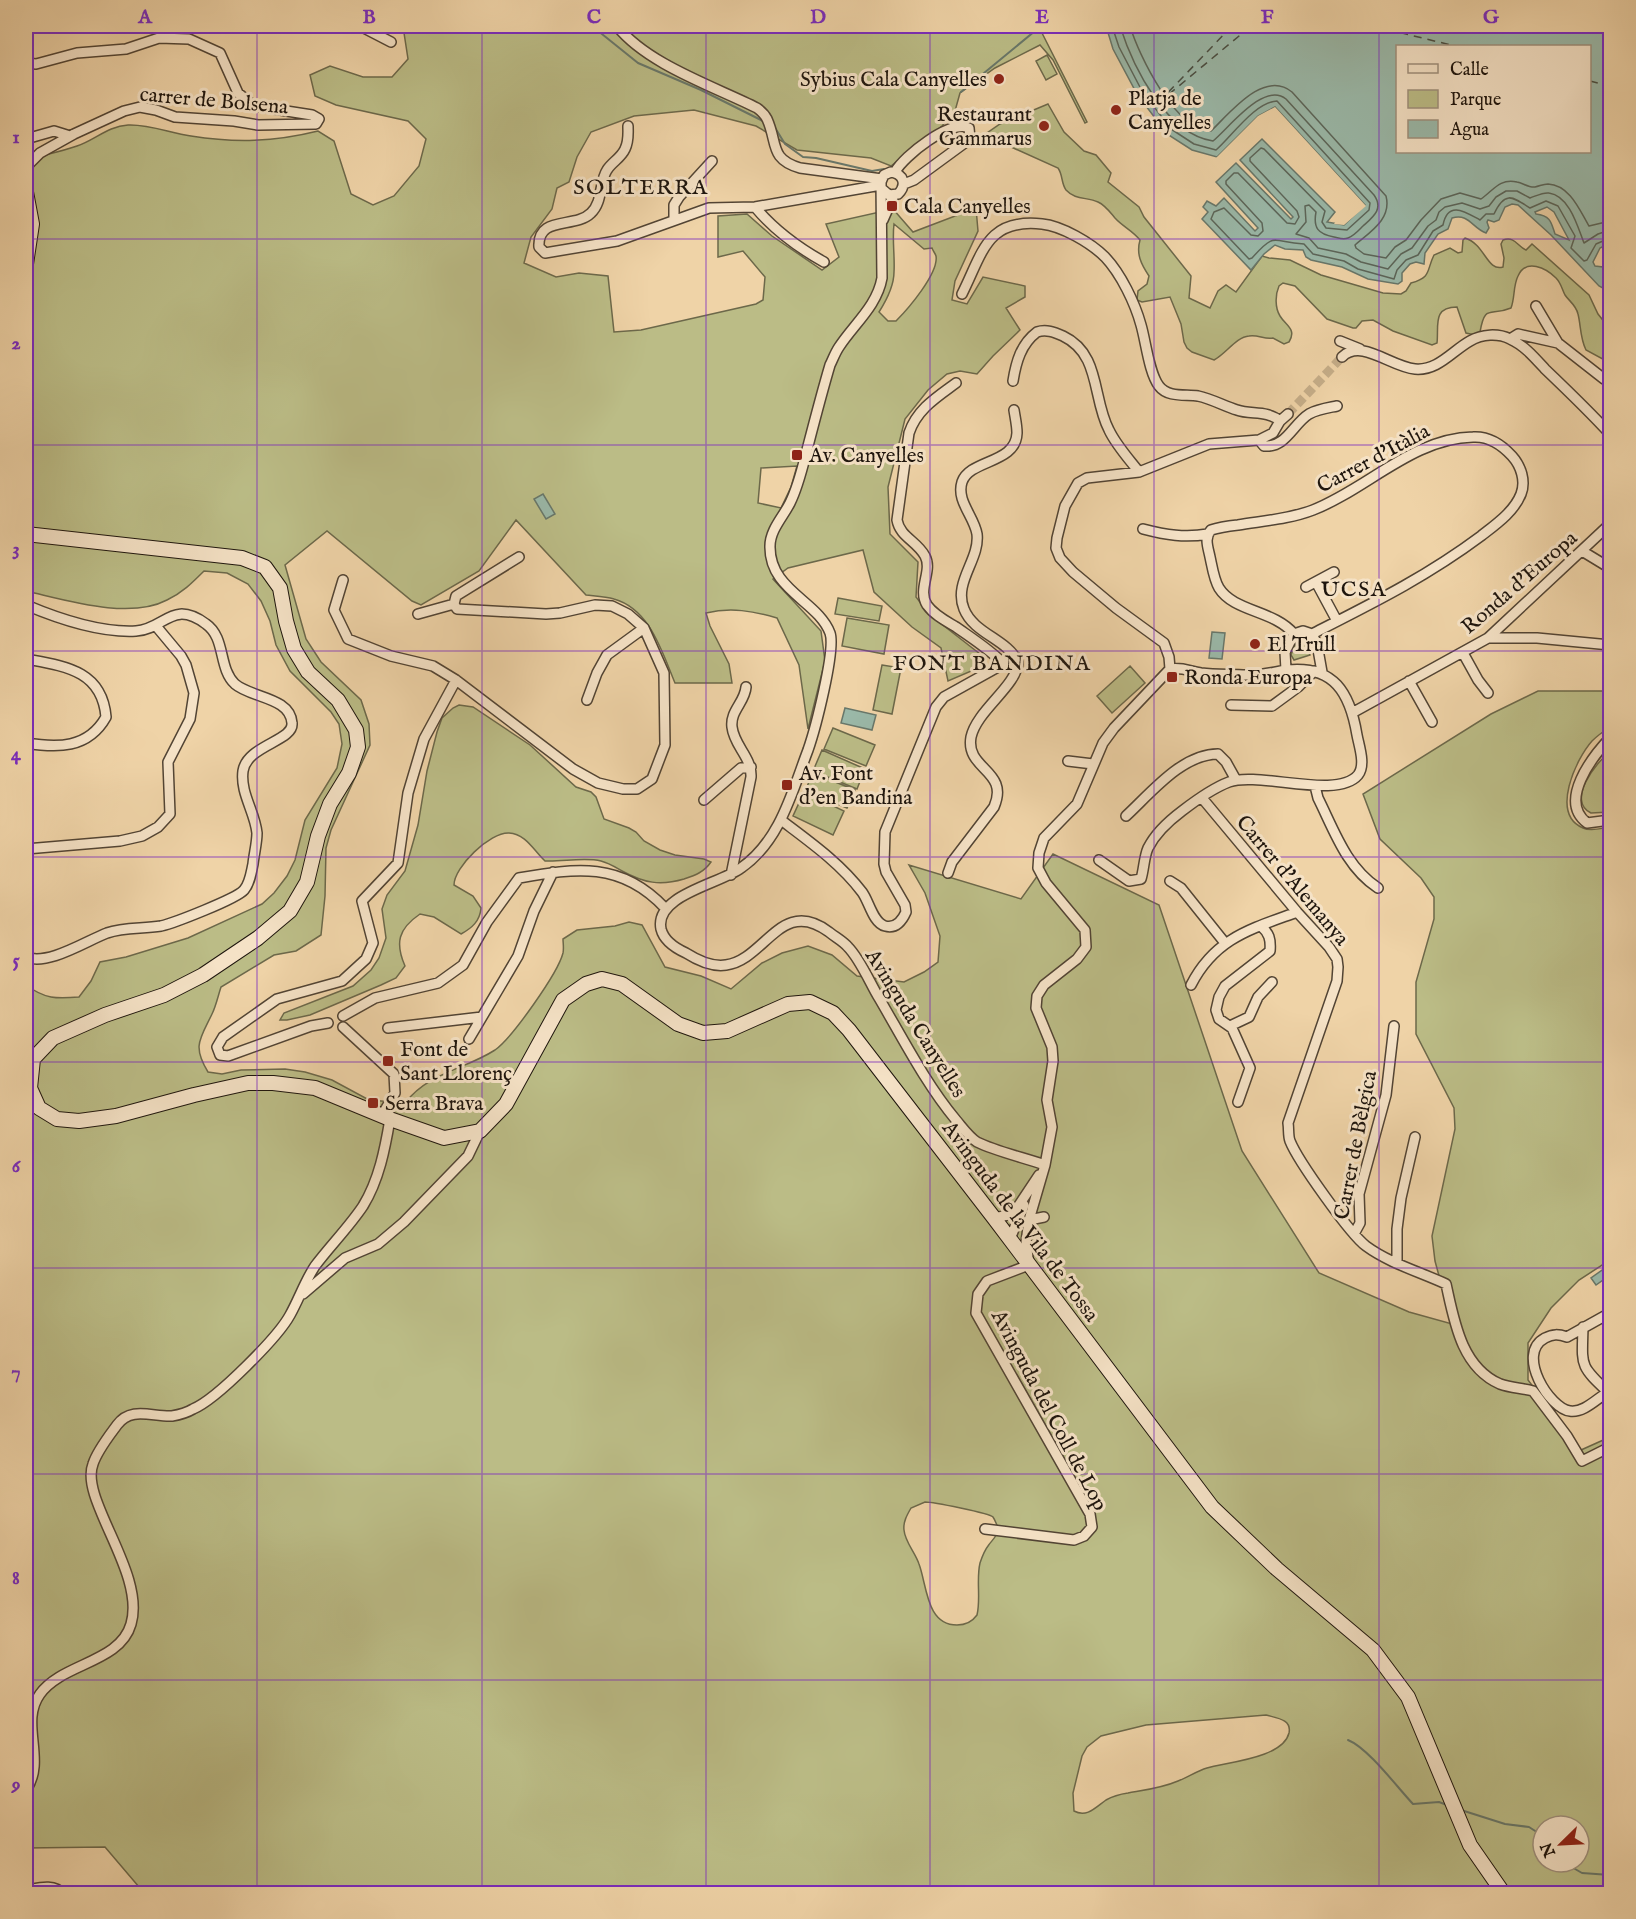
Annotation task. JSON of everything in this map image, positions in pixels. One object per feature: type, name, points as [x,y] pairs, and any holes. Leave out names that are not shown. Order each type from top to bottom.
[{"type":"main road","points":[[26,192],[32,224],[26,264]]},
{"type":"main road","points":[[26,534],[242,558],[265,567],[280,588],[294,649],[308,672],[338,700],[356,730],[358,747],[349,773],[330,804],[322,825],[307,882],[290,911],[258,938],[202,975],[164,995],[105,1015],[53,1038],[33,1059],[29,1096],[39,1108],[57,1119],[79,1121],[116,1116],[248,1083],[273,1083],[315,1088],[444,1138],[480,1131]]},
{"type":"main road","name":"Avinguda de la Vila de Tossa","points":[[480,1131],[506,1104],[563,1000],[586,984],[602,979],[622,984],[678,1024],[703,1033],[728,1031],[788,1004],[810,1002],[833,1013],[849,1030],[994,1218],[1212,1507],[1277,1569],[1373,1650],[1408,1697],[1470,1845],[1504,1893]]},
{"type":"street","points":[[360,26],[391,42]]},
{"type":"street","points":[[617,26],[636,45],[659,60],[757,108],[767,117],[778,156],[787,164],[882,184]]},
{"type":"street","name":"carrer de Bolsena","points":[[26,63],[36,64],[77,53],[126,49],[159,38],[189,39],[220,53],[238,93],[254,106],[312,115],[319,119],[315,124],[302,126],[258,125],[175,117],[140,107],[105,119],[70,136],[40,153],[26,167]]},
{"type":"street","points":[[628,126],[629,139],[625,151],[606,171],[593,212],[584,219],[563,222],[547,228],[538,239],[539,247],[545,253],[617,241],[708,208],[755,207],[882,184]]},
{"type":"street","points":[[895,172],[905,160],[942,132],[959,126],[969,128],[970,139],[914,180],[904,184]]},
{"type":"street","points":[[26,139],[54,131],[70,136]]},
{"type":"street","points":[[674,220],[674,205],[712,161]]},
{"type":"street","points":[[328,1023],[329,1017],[334,1014],[343,1016],[375,998],[438,983],[463,965],[487,922],[519,879],[553,872],[582,870],[609,873],[644,890],[665,908],[678,898],[744,867],[768,841],[781,820],[810,745],[832,648],[831,636],[823,621],[778,577],[770,548],[771,535],[798,484],[830,365],[838,348],[880,291],[882,278],[880,206],[882,184],[887,173],[895,172],[902,177],[904,184],[901,191],[894,195],[885,213],[881,229]]},
{"type":"street","points":[[882,184],[885,193],[894,195]]},
{"type":"street","points":[[755,207],[768,224],[793,244],[824,262]]},
{"type":"street","points":[[962,294],[988,241],[1001,229],[1007,225],[1027,222],[1059,228],[1102,254],[1117,273],[1141,323],[1156,380],[1164,390],[1175,394],[1198,396],[1237,411],[1269,414],[1280,421]]},
{"type":"street","points":[[1536,306],[1558,344],[1604,379]]},
{"type":"street","points":[[1013,381],[1016,362],[1022,349],[1036,332],[1048,331],[1077,345],[1091,364],[1109,431],[1139,472]]},
{"type":"street","points":[[1510,339],[1518,334],[1558,344]]},
{"type":"street","points":[[1340,341],[1396,365],[1421,369],[1439,363],[1478,337],[1491,335],[1510,339],[1527,351],[1611,434]]},
{"type":"street","points":[[1342,357],[1351,351],[1360,350]]},
{"type":"street","points":[[956,383],[930,402],[913,423],[909,433],[897,520],[901,532],[923,553],[927,560],[923,596],[927,605],[936,614],[983,645],[1004,664]]},
{"type":"street","points":[[1259,440],[1264,446],[1272,446],[1287,438],[1310,414],[1337,406]]},
{"type":"street","points":[[948,873],[952,862],[994,807],[998,798],[999,788],[974,756],[971,738],[976,724],[1018,667],[1016,657],[972,622],[963,607],[961,594],[963,583],[974,554],[977,537],[974,523],[962,499],[961,490],[968,473],[1004,454],[1013,446],[1017,435],[1014,410]]},
{"type":"street","points":[[1170,669],[1164,643],[1116,608],[1060,558],[1056,548],[1062,514],[1078,483],[1087,478],[1139,472],[1209,444],[1259,440],[1273,433],[1280,421],[1288,414]]},
{"type":"street","name":"Carrer d'Itàlia","points":[[1143,529],[1169,536],[1184,537],[1208,534],[1211,530],[1226,526],[1292,516],[1313,510],[1416,452],[1443,441],[1479,437],[1494,442],[1513,458],[1521,472],[1523,484],[1517,502],[1507,515],[1446,562],[1396,592],[1312,633]]},
{"type":"street","name":"Ronda d'Europa","points":[[1352,713],[1488,638],[1611,524]]},
{"type":"street","points":[[1208,534],[1207,543],[1219,588],[1241,606],[1279,620],[1294,634]]},
{"type":"street","points":[[1582,551],[1611,568]]},
{"type":"street","points":[[343,580],[334,610],[348,639],[391,656],[433,666],[456,680],[573,769],[598,783],[623,789],[637,789],[652,779],[665,745],[664,673],[644,628],[628,614],[612,606],[595,605],[546,614],[457,609],[454,604],[456,596],[519,557]]},
{"type":"street","points":[[1306,587],[1334,572]]},
{"type":"street","points":[[1316,582],[1337,621]]},
{"type":"street","points":[[418,614],[454,604]]},
{"type":"street","points":[[26,605],[52,616],[97,628],[136,631],[156,626],[170,615],[193,616],[208,625],[218,638],[227,672],[232,681],[246,692],[266,697],[284,707],[292,722],[292,729],[287,734],[262,747],[249,758],[244,766],[243,785],[257,833],[251,875],[243,891],[162,926],[121,928],[57,954],[42,958],[26,957]]},
{"type":"street","points":[[26,849],[120,841],[142,836],[158,827],[170,814],[168,762],[190,719],[194,693],[181,656],[156,626]]},
{"type":"street","points":[[587,700],[597,673],[607,655],[644,628]]},
{"type":"street","points":[[1286,670],[1285,652],[1294,634],[1303,631],[1312,633],[1317,644],[1318,672]]},
{"type":"street","points":[[1488,638],[1537,638],[1611,645]]},
{"type":"street","points":[[1463,653],[1488,693]]},
{"type":"street","points":[[781,820],[836,863],[864,895],[879,922],[888,927],[898,924],[906,912],[905,905],[886,872],[883,844],[887,824],[936,707],[940,701],[1016,657]]},
{"type":"street","points":[[26,659],[72,670],[82,675],[98,687],[105,706],[106,717],[94,732],[72,745],[26,743]]},
{"type":"street","points":[[1029,1265],[1026,1242],[1029,1220],[1045,1165],[1052,1127],[1047,1100],[1053,1061],[1052,1047],[1036,1008],[1037,996],[1044,985],[1077,959],[1086,947],[1085,930],[1046,883],[1038,868],[1044,838],[1077,804],[1103,742],[1170,669],[1182,668],[1201,673],[1257,676],[1286,670],[1318,672],[1336,683],[1346,697],[1352,713],[1362,765],[1358,775],[1349,781],[1315,786],[1250,779],[1229,781],[1170,820],[1148,848],[1141,879],[1129,881],[1100,860]]},
{"type":"street","points":[[1231,705],[1272,706],[1318,672]]},
{"type":"street","points":[[328,1023],[311,1026],[228,1056],[220,1055],[216,1047],[223,1038],[277,999],[342,981],[366,959],[373,943],[362,901],[398,863],[408,793],[424,739],[456,680]]},
{"type":"street","points":[[1409,681],[1432,722]]},
{"type":"street","points":[[731,875],[751,767],[732,728],[733,715],[745,696],[746,687]]},
{"type":"street","points":[[1611,738],[1597,751],[1580,781],[1574,800],[1576,811],[1587,823],[1611,820]]},
{"type":"street","points":[[1126,816],[1183,766],[1208,754],[1218,754],[1226,762],[1236,780]]},
{"type":"street","points":[[1068,761],[1094,764]]},
{"type":"street","points":[[704,800],[741,768],[751,767]]},
{"type":"street","points":[[1315,786],[1318,798],[1351,863],[1364,878],[1378,888]]},
{"type":"street","name":"Carrer d'Alemanya","points":[[1202,798],[1337,959],[1337,981],[1288,1123],[1289,1139],[1296,1153],[1365,1246],[1446,1284],[1455,1324],[1466,1351],[1479,1371],[1498,1383],[1533,1391]]},
{"type":"street","points":[[469,1039],[518,956],[534,911],[553,872]]},
{"type":"street","points":[[1170,881],[1181,888],[1225,943]]},
{"type":"street","name":"Avinguda Canyelles","points":[[665,908],[661,919],[664,937],[689,956],[715,965],[727,965],[742,959],[779,929],[798,920],[817,923],[849,948],[946,1107],[975,1141],[1045,1165]]},
{"type":"street","points":[[1191,984],[1200,968],[1225,943],[1297,912]]},
{"type":"street","points":[[1238,1102],[1251,1068],[1230,1026],[1219,1019],[1216,1010],[1219,997],[1226,986],[1270,951],[1271,942],[1268,932],[1261,926]]},
{"type":"street","points":[[1230,1026],[1249,1017],[1258,997],[1272,982]]},
{"type":"street","points":[[343,1016],[345,1022],[343,1027]]},
{"type":"street","points":[[388,1028],[482,1017]]},
{"type":"street","points":[[328,1023],[334,1030],[343,1027]]},
{"type":"street","name":"Carrer de Bèlgica","points":[[1354,1234],[1360,1224],[1359,1194],[1386,1095],[1394,1026]]},
{"type":"street","points":[[26,1790],[36,1767],[32,1720],[38,1697],[47,1685],[60,1675],[106,1654],[125,1636],[132,1623],[132,1593],[126,1569],[91,1480],[92,1464],[118,1423],[129,1415],[149,1413],[172,1416],[194,1409],[226,1385],[272,1339],[290,1316],[314,1268],[363,1205],[380,1170],[386,1117],[395,1093],[394,1074],[343,1027]]},
{"type":"street","points":[[297,1300],[345,1258],[378,1244],[404,1222],[468,1156],[480,1131]]},
{"type":"street","points":[[1397,1263],[1397,1229],[1401,1198],[1415,1137]]},
{"type":"street","points":[[994,1218],[1013,1214],[1045,1165]]},
{"type":"street","points":[[1010,1239],[1031,1189]]},
{"type":"street","points":[[1029,1220],[1044,1217]]},
{"type":"street","name":"Avinguda del Coll de Lop","points":[[985,1529],[1074,1540],[1084,1536],[1092,1527],[1090,1514],[976,1313],[978,1294],[987,1281],[1029,1265]]},
{"type":"street","points":[[1583,1328],[1582,1363],[1588,1373],[1609,1391],[1583,1408],[1569,1411],[1560,1407],[1541,1384],[1532,1357],[1535,1346],[1555,1334],[1567,1336],[1611,1313]]},
{"type":"street","points":[[1541,1384],[1533,1391],[1568,1436],[1582,1461],[1611,1447]]},
{"type":"street","points":[[26,1890],[51,1887],[58,1888],[63,1893]]},
{"type":"green space","points":[[395,26],[1043,26],[1041,31],[1087,122],[1085,123],[1053,60],[1040,45],[995,68],[960,93],[955,111],[942,126],[891,166],[871,158],[797,150],[756,126],[694,110],[634,116],[591,132],[577,157],[569,182],[557,188],[552,209],[531,237],[524,263],[556,277],[579,273],[608,276],[614,332],[641,330],[756,304],[763,300],[765,277],[743,251],[718,257],[718,216],[747,214],[772,236],[822,270],[839,257],[826,224],[893,209],[913,232],[976,208],[978,231],[955,281],[952,300],[967,304],[983,277],[1025,286],[1025,297],[1006,308],[1020,330],[977,374],[960,371],[947,374],[928,390],[905,419],[888,487],[890,534],[918,562],[916,597],[930,615],[980,654],[976,669],[948,681],[941,648],[912,627],[874,592],[863,550],[788,568],[773,579],[821,631],[825,661],[808,729],[799,665],[777,618],[742,611],[724,610],[706,613],[729,664],[732,683],[675,683],[653,633],[637,612],[614,599],[586,595],[516,520],[479,571],[421,605],[412,601],[327,531],[285,565],[306,639],[321,662],[361,700],[369,724],[370,745],[331,830],[326,848],[321,935],[296,951],[274,955],[221,987],[199,1049],[208,1072],[222,1074],[241,1070],[285,1069],[305,1072],[332,1080],[369,1100],[405,1103],[425,1084],[483,1057],[503,1043],[523,1019],[553,975],[563,953],[563,939],[577,930],[615,926],[629,922],[642,925],[665,967],[701,976],[731,989],[762,963],[782,953],[808,946],[832,955],[857,976],[904,982],[938,962],[940,936],[925,893],[909,865],[1021,899],[1053,854],[1159,905],[1242,1151],[1319,1273],[1409,1312],[1452,1324],[1435,1261],[1432,1236],[1455,1129],[1454,1108],[1416,1034],[1416,982],[1434,919],[1434,897],[1421,878],[1380,839],[1363,794],[1491,714],[1538,691],[1610,691],[1610,727],[1594,739],[1579,760],[1569,786],[1567,799],[1568,811],[1573,821],[1583,828],[1593,830],[1610,827],[1610,1260],[1579,1280],[1551,1308],[1528,1343],[1528,1380],[1581,1450],[1610,1437],[1610,1893],[145,1894],[105,1847],[26,1848],[26,985],[51,997],[79,997],[91,981],[100,962],[126,957],[188,938],[262,904],[287,876],[295,860],[305,820],[337,768],[342,744],[339,724],[331,712],[290,671],[276,645],[270,621],[261,601],[248,584],[227,573],[204,571],[187,587],[167,600],[152,606],[135,608],[97,606],[26,591],[26,156],[33,158],[66,149],[114,128],[128,125],[223,140],[270,139],[318,131],[334,141],[351,194],[373,205],[394,196],[419,166],[426,139],[408,121],[336,105],[315,96],[310,75],[330,66],[363,77],[392,77],[408,59],[404,33]],"holes":[[[894,224],[924,249],[932,248],[936,256],[936,263],[928,281],[908,308],[896,321],[888,321],[879,312],[894,277]],[[797,466],[791,487],[781,508],[758,503],[761,468]],[[925,1502],[982,1513],[995,1520],[997,1532],[985,1550],[980,1563],[977,1615],[969,1623],[957,1625],[947,1623],[939,1618],[929,1602],[919,1564],[908,1543],[904,1527],[911,1508]],[[1266,1715],[1286,1722],[1289,1733],[1285,1741],[1277,1748],[1254,1758],[1207,1768],[1166,1785],[1117,1795],[1091,1811],[1083,1813],[1074,1811],[1073,1793],[1082,1756],[1087,1747],[1101,1736],[1146,1725]]]},
{"type":"green space","points":[[1047,55],[1057,74],[1046,80],[1036,61]]},
{"type":"green space","points":[[1048,104],[1064,132],[1084,151],[1096,155],[1111,173],[1108,182],[1139,207],[1144,217],[1191,276],[1189,298],[1210,308],[1218,291],[1226,285],[1236,292],[1262,256],[1290,260],[1321,275],[1383,293],[1401,294],[1411,283],[1425,276],[1434,255],[1450,248],[1458,253],[1462,252],[1465,238],[1477,246],[1489,262],[1503,267],[1501,244],[1503,240],[1510,239],[1526,250],[1532,244],[1589,295],[1598,314],[1610,329],[1610,363],[1586,350],[1577,311],[1565,295],[1558,280],[1552,274],[1536,266],[1526,267],[1518,276],[1511,308],[1486,314],[1480,332],[1475,335],[1466,333],[1457,307],[1444,310],[1440,314],[1437,343],[1432,345],[1393,331],[1373,320],[1362,321],[1356,328],[1353,328],[1327,319],[1295,286],[1283,283],[1279,286],[1276,305],[1278,313],[1290,328],[1292,334],[1289,342],[1284,344],[1273,338],[1244,337],[1214,360],[1192,352],[1184,342],[1181,324],[1170,297],[1142,302],[1137,300],[1138,291],[1147,284],[1149,276],[1140,259],[1140,240],[1101,203],[1077,197],[1066,190],[1058,168],[991,138],[987,133],[1000,124]]},
{"type":"green space","points":[[838,598],[882,606],[879,621],[835,614]]},
{"type":"green space","points":[[847,618],[889,625],[884,654],[842,646]]},
{"type":"green space","points":[[1299,642],[1307,645],[1310,655],[1294,660],[1291,655],[1294,646]]},
{"type":"green space","points":[[882,665],[901,668],[892,714],[873,710]]},
{"type":"green space","points":[[1130,666],[1145,683],[1112,713],[1097,696]]},
{"type":"green space","points":[[459,705],[473,707],[530,745],[576,787],[591,792],[596,797],[604,819],[629,828],[644,841],[660,850],[711,862],[703,871],[688,878],[660,883],[652,882],[630,875],[601,861],[587,859],[545,861],[520,836],[509,833],[501,834],[474,852],[466,860],[456,878],[454,885],[473,896],[481,908],[479,917],[472,927],[461,934],[434,917],[420,914],[407,925],[400,937],[400,950],[405,966],[396,978],[310,1015],[280,1020],[284,1013],[353,986],[371,970],[379,958],[386,938],[382,909],[387,895],[405,871],[418,825],[427,771],[437,732],[442,718]]},
{"type":"green space","points":[[833,728],[875,745],[866,766],[824,749]]},
{"type":"green space","points":[[822,750],[865,769],[857,789],[813,771]]},
{"type":"green space","points":[[1610,752],[1610,812],[1591,813],[1584,807],[1581,800],[1582,791],[1591,773]]},
{"type":"green space","points":[[813,773],[855,790],[847,808],[805,791]]},
{"type":"green space","points":[[804,792],[844,811],[833,835],[793,816]]},
{"type":"water","points":[[1106,26],[1610,26],[1610,243],[1600,248],[1593,262],[1595,266],[1603,267],[1610,274],[1610,292],[1599,286],[1551,235],[1518,205],[1512,204],[1505,207],[1499,220],[1494,222],[1488,220],[1489,228],[1486,233],[1467,219],[1452,218],[1448,229],[1438,234],[1425,253],[1424,264],[1416,262],[1410,264],[1402,273],[1402,281],[1398,284],[1368,279],[1342,267],[1311,260],[1306,257],[1303,250],[1285,249],[1275,245],[1251,270],[1202,219],[1208,212],[1203,207],[1207,201],[1216,206],[1224,198],[1255,231],[1258,228],[1216,182],[1236,163],[1291,219],[1293,217],[1240,160],[1262,139],[1335,212],[1327,222],[1344,225],[1365,205],[1275,107],[1258,116],[1217,157],[1192,150],[1167,134],[1137,94],[1113,49]],"holes":[[[1547,207],[1554,212],[1569,240],[1555,234],[1548,218],[1535,212]]]},
{"type":"water","points":[[543,494],[555,514],[546,519],[534,499]]},
{"type":"water","points":[[1212,632],[1225,633],[1222,659],[1209,658]]},
{"type":"water","points":[[845,708],[876,715],[872,730],[841,723]]},
{"type":"water","points":[[1605,1268],[1610,1275],[1596,1285],[1591,1278]]},
{"type":"pier","points":[[1275,107],[1366,206],[1344,225],[1334,224],[1336,221],[1343,222],[1361,205],[1275,110],[1260,119],[1219,159],[1215,159],[1258,116]]},
{"type":"waterway","points":[[592,26],[638,63],[701,90],[763,121]]},
{"type":"waterway","points":[[961,92],[1041,26]]},
{"type":"waterway","points":[[774,126],[785,144],[803,157],[872,171],[884,169]]},
{"type":"waterway","points":[[1348,1740],[1373,1759],[1413,1804],[1439,1802],[1447,1805]]},
{"type":"waterway","points":[[1461,1810],[1505,1824],[1531,1828]]},
{"type":"waterway","points":[[1591,1874],[1610,1875]]},
{"type":"ferry route","points":[[1232,26],[1156,105],[1251,26]]},
{"type":"ferry route","points":[[1373,26],[1451,45]]},
{"type":"ferry route","points":[[1591,81],[1610,86]]},
{"type":"tunnel","points":[[1288,414],[1342,357]]},
{"type":"place","name":"Sybius Cala Canyelles","points":[[999,79]]},
{"type":"place","name":"Platja de Canyelles","points":[[1116,110]]},
{"type":"place","name":"Restaurant Gammarus","points":[[1044,126]]},
{"type":"place","name":"Cala Canyelles","points":[[892,206]]},
{"type":"place","name":"Av. Canyelles","points":[[797,455]]},
{"type":"place","name":"El Trull","points":[[1255,644]]},
{"type":"place","name":"Ronda Europa","points":[[1172,677]]},
{"type":"place","name":"Av. Font d'en Bandina","points":[[787,785]]},
{"type":"place","name":"Font de Sant Llorenç","points":[[388,1061]]},
{"type":"place","name":"Serra Brava","points":[[373,1103]]},
{"type":"district","name":"SOLTERRA","points":[[641,186]]},
{"type":"district","name":"UCSA","points":[[1354,588]]},
{"type":"district","name":"FONT BANDINA","points":[[992,662]]}]
